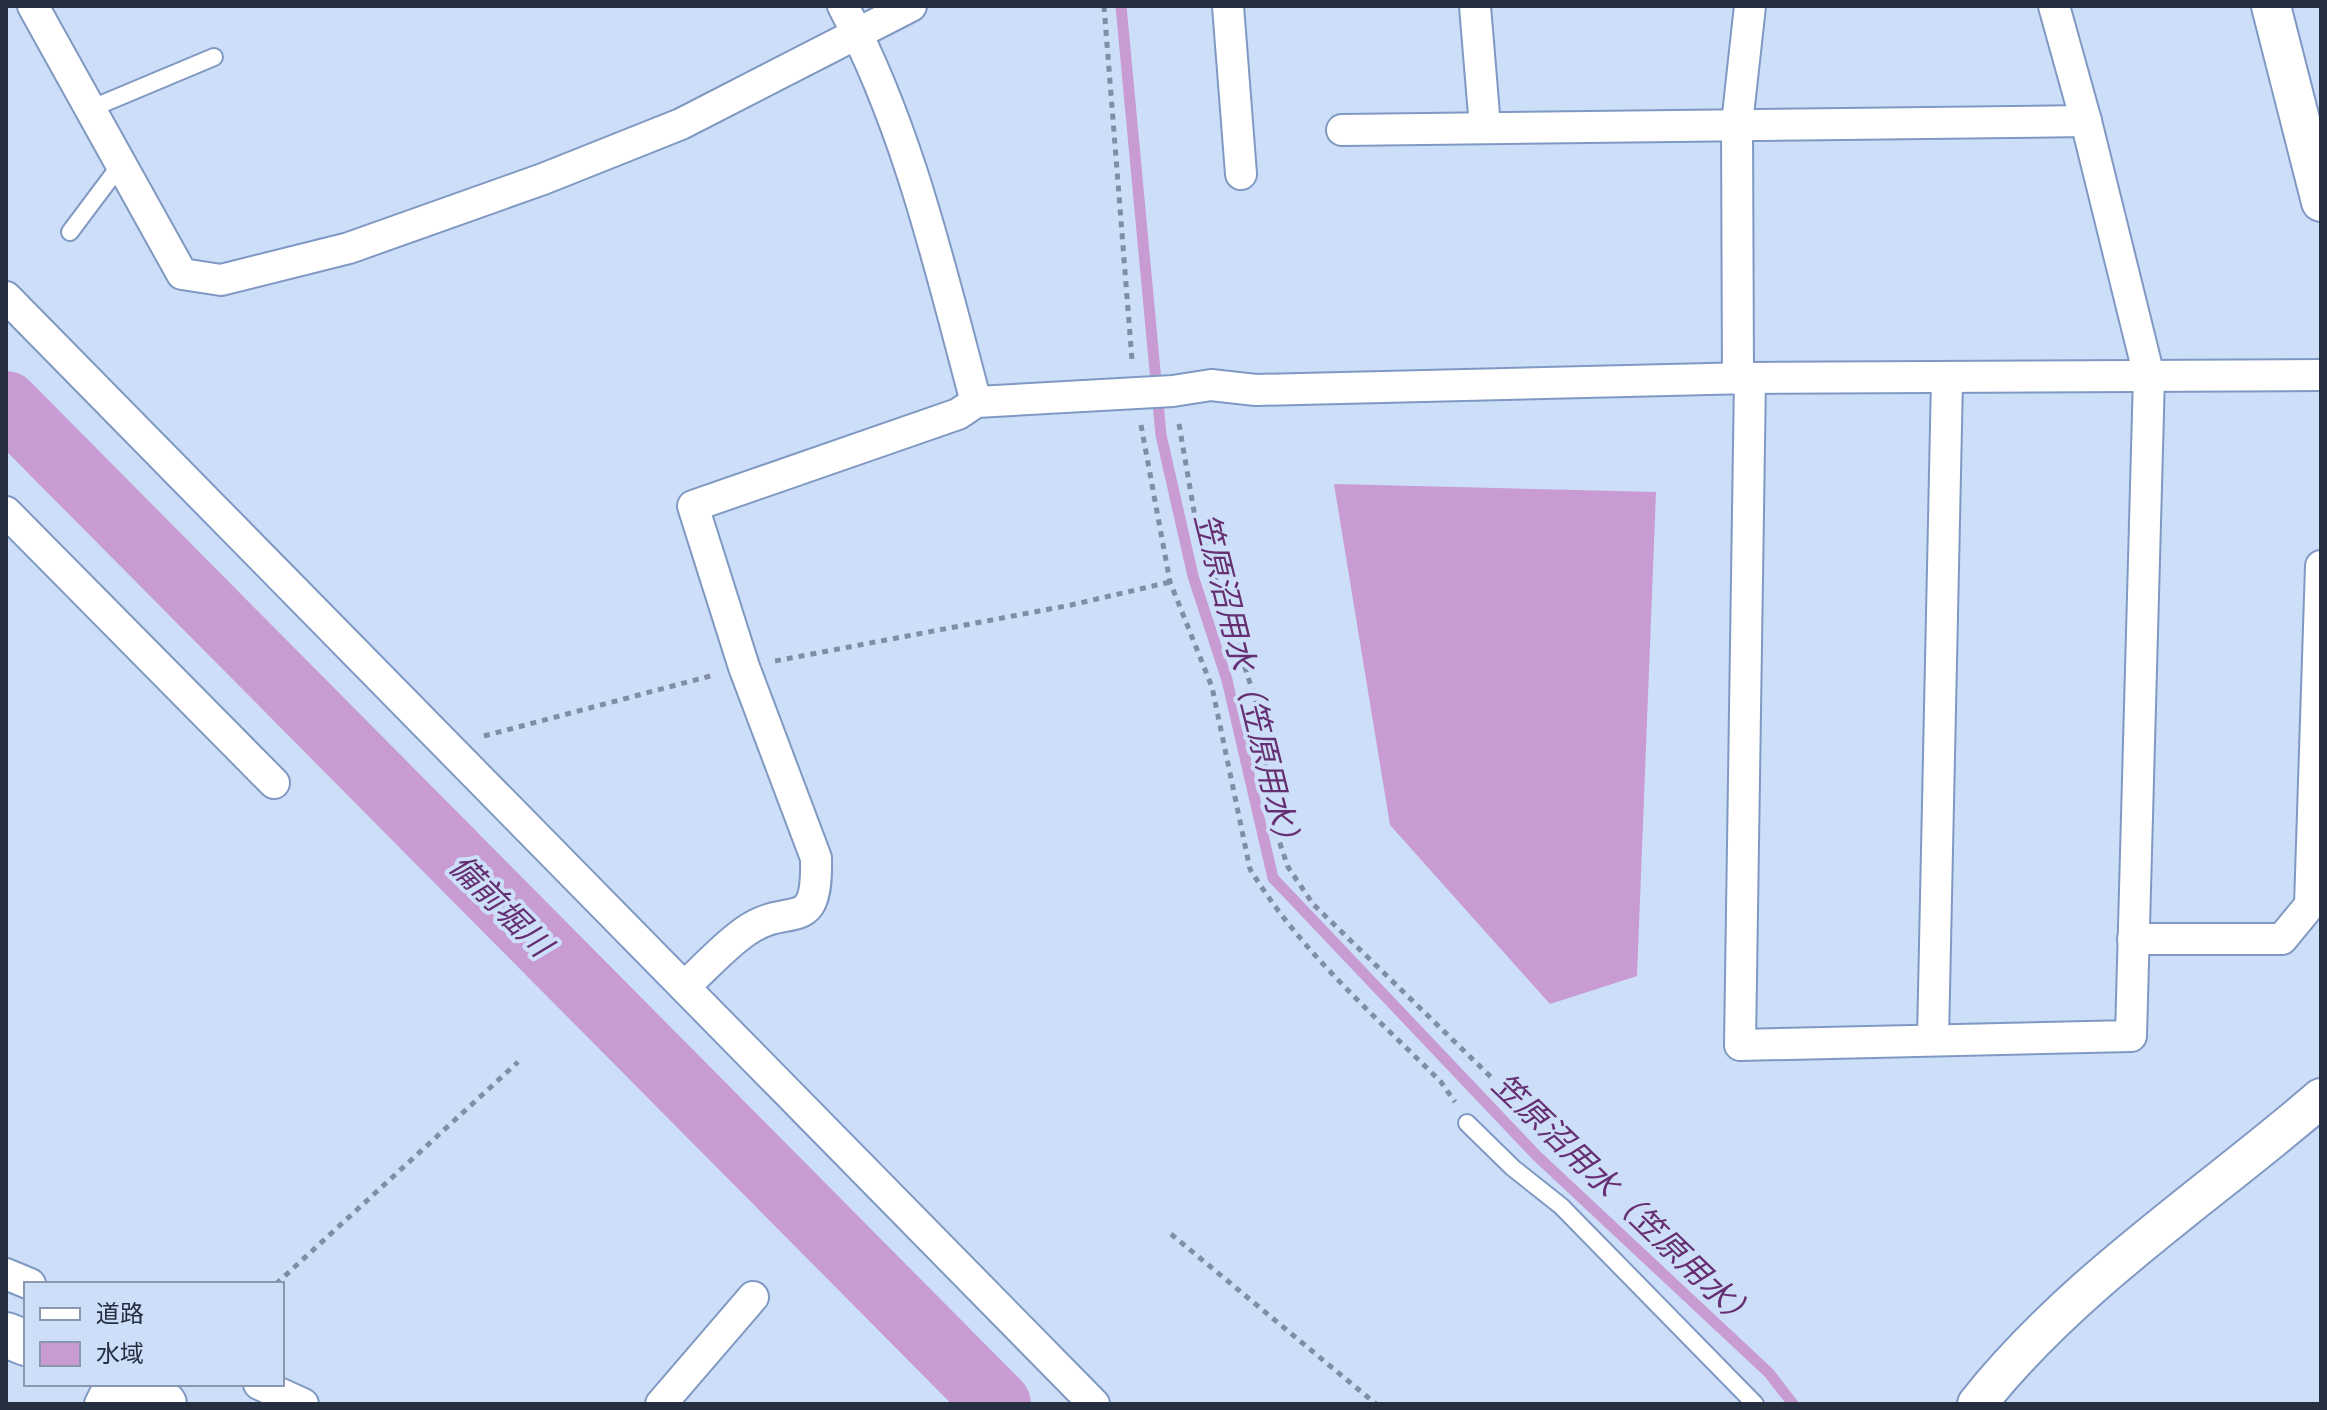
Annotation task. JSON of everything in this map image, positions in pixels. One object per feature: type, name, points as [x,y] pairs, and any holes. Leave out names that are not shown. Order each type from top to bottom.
[{"type":"highway","points":[[126,1386],[164,1404]]},
{"type":"street","points":[[33,6],[182,274],[221,280],[349,248],[543,179],[681,124],[911,6]]},
{"type":"street","points":[[843,6],[858,35],[914,174],[976,402]]},
{"type":"street","points":[[1228,6],[1241,174]]},
{"type":"street","points":[[1475,6],[1485,127]]},
{"type":"street","points":[[1750,6],[1737,124],[1744,378],[1740,1045],[2131,1036],[2149,376],[2054,6]]},
{"type":"street","points":[[2271,6],[2321,202]]},
{"type":"street","points":[[1342,130],[2086,121]]},
{"type":"street","points":[[6,297],[1094,1404]]},
{"type":"street","points":[[685,986],[747,930],[775,917],[791,918],[810,906],[817,889],[816,858],[744,667],[693,506],[958,414],[976,402],[1173,391],[1211,385],[1256,390],[1744,378],[2321,375]]},
{"type":"street","points":[[1933,1039],[1947,379]]},
{"type":"street","points":[[6,512],[274,783]]},
{"type":"street","points":[[2133,939],[2282,939],[2310,905],[2321,566]]},
{"type":"street","points":[[1977,1404],[2011,1361],[2162,1223],[2268,1143],[2321,1098]]},
{"type":"street","points":[[6,1274],[25,1282]]},
{"type":"street","points":[[661,1404],[753,1297]]},
{"type":"street","points":[[100,1404],[109,1386]]},
{"type":"street","points":[[263,1386],[303,1404]]},
{"type":"lane","points":[[90,109],[214,57]]},
{"type":"lane","points":[[70,232],[121,164]]},
{"type":"lane","points":[[1467,1123],[1513,1168],[1561,1206],[1755,1404]]},
{"type":"path","points":[[1104,6],[1133,369]]},
{"type":"path","points":[[1173,391],[1195,517],[1255,698],[1275,829],[1288,867],[1313,904],[1494,1080]]},
{"type":"path","points":[[1139,414],[1170,582],[1212,687],[1250,869],[1265,894],[1333,974],[1441,1082],[1467,1123]]},
{"type":"path","points":[[448,745],[744,667],[1071,605],[1170,582]]},
{"type":"path","points":[[278,1282],[518,1062]]},
{"type":"path","points":[[1171,1234],[1376,1404]]},
{"type":"water","points":[[1334,484],[1656,492],[1637,976],[1550,1004],[1390,825]]},
{"type":"waterway","name":"笠原沼用水（笠原用水）","points":[[1121,6],[1161,435],[1193,576],[1227,680],[1273,878],[1537,1156],[1769,1373],[1793,1404]]},
{"type":"waterway","name":"備前堀川","points":[[6,404],[998,1404]]}]
